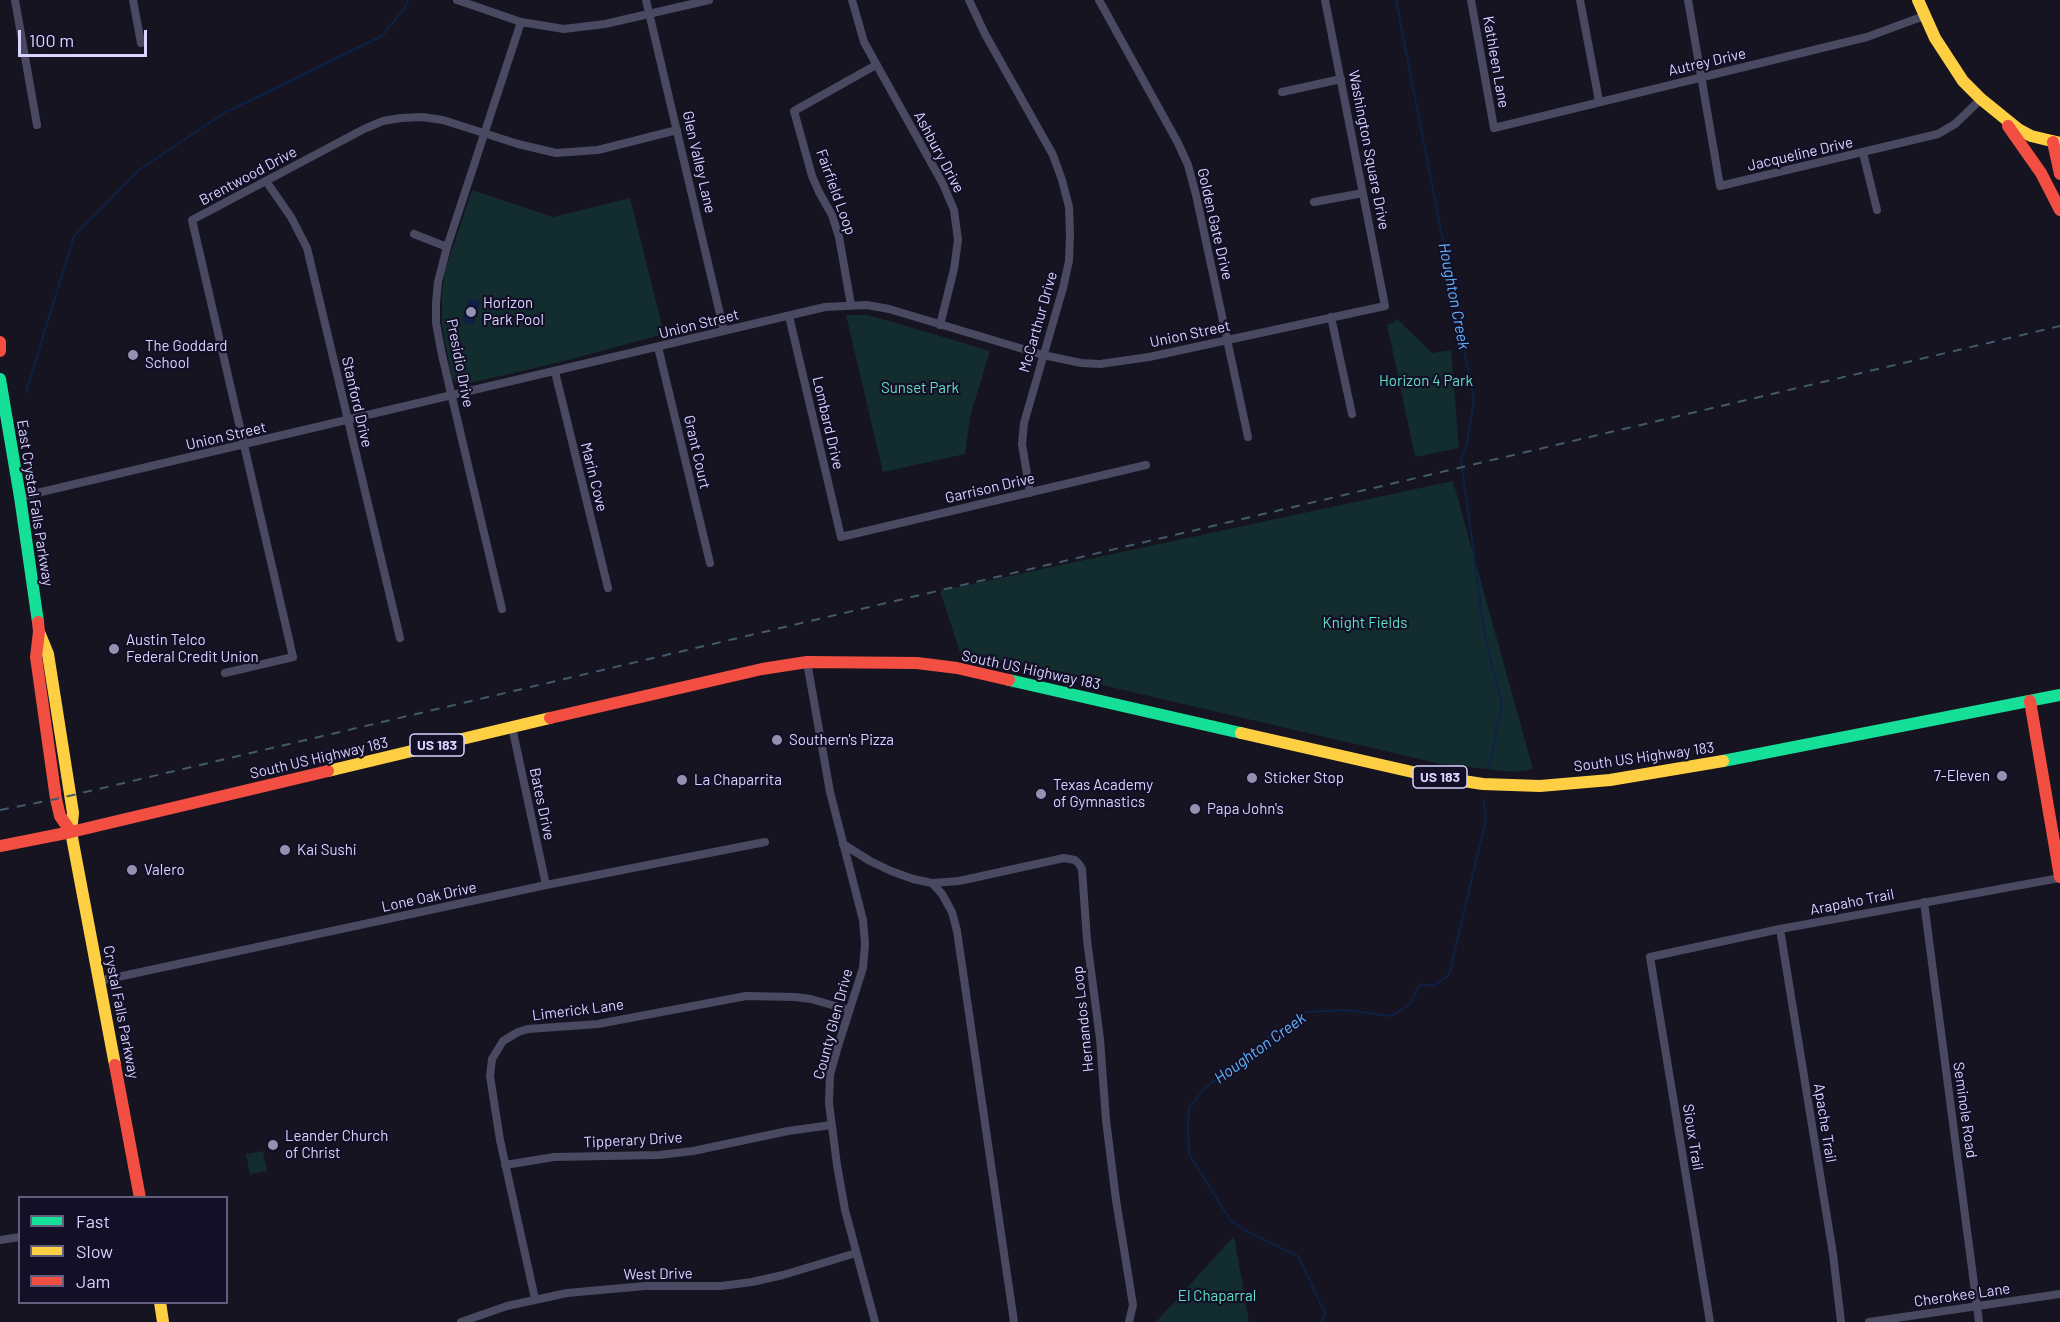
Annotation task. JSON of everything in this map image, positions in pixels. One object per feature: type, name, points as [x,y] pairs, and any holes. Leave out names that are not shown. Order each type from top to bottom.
[{"type":"main road","points":[[1918,0],[1949,62],[1963,81],[2002,117],[2031,136],[2056,143],[2060,174]]},
{"type":"main road","points":[[2002,117],[2041,173],[2060,210]]},
{"type":"main road","points":[[0,342],[0,351]]},
{"type":"main road","name":"East Crystal Falls Parkway","points":[[0,379],[39,632],[48,654],[73,813],[71,832]]},
{"type":"main road","name":"South US Highway 183","points":[[0,846],[71,832],[762,669],[807,663],[855,661],[917,663],[957,668],[1430,776],[1483,784],[1540,786],[1610,780],[1664,772],[2060,695]]},
{"type":"main road","points":[[2030,701],[2060,878]]},
{"type":"main road","name":"Crystal Falls Parkway","points":[[71,832],[141,1196]]},
{"type":"main road","points":[[160,1304],[163,1322]]},
{"type":"street","points":[[15,0],[37,125]]},
{"type":"street","points":[[133,0],[141,43]]},
{"type":"street","points":[[457,0],[521,22],[543,27],[584,28],[709,0]]},
{"type":"street","name":"Glen Valley Lane","points":[[646,0],[724,331]]},
{"type":"street","name":"Ashbury Drive","points":[[852,0],[864,42],[943,184],[954,210],[958,240],[954,269],[940,325]]},
{"type":"street","name":"McCarthur Drive","points":[[969,0],[1053,155],[1069,207],[1069,261],[1024,423],[1022,444],[1030,493]]},
{"type":"street","name":"Golden Gate Drive","points":[[1099,0],[1188,165],[1248,437]]},
{"type":"street","name":"Washington Square Drive","points":[[1325,0],[1385,306]]},
{"type":"street","name":"Kathleen Lane","points":[[1471,0],[1494,128]]},
{"type":"street","points":[[1581,0],[1599,101]]},
{"type":"street","points":[[1688,0],[1702,78]]},
{"type":"street","name":"Autrey Drive","points":[[1494,128],[1866,37],[1924,16]]},
{"type":"street","name":"Presidio Drive","points":[[502,609],[436,323],[438,282],[447,247],[521,22]]},
{"type":"street","name":"Fairfield Loop","points":[[851,305],[839,237],[832,215],[812,176],[794,111],[876,65]]},
{"type":"street","name":"Jacqueline Drive","points":[[1702,78],[1720,186],[1938,135],[1955,124],[1981,99]]},
{"type":"street","points":[[1282,92],[1341,79]]},
{"type":"street","name":"Brentwood Drive","points":[[225,673],[293,657],[192,220],[383,121],[422,117],[443,120],[556,153],[598,150],[677,130]]},
{"type":"street","points":[[1863,153],[1877,210]]},
{"type":"street","name":"Stanford Drive","points":[[266,181],[291,217],[307,248],[400,638]]},
{"type":"street","points":[[1314,202],[1363,193]]},
{"type":"street","points":[[414,234],[447,247]]},
{"type":"street","name":"Union Street","points":[[20,497],[825,307],[867,305],[889,309],[1043,355],[1081,363],[1100,364],[1122,362],[1385,306]]},
{"type":"street","name":"Lombard Drive","points":[[789,316],[841,537]]},
{"type":"street","points":[[1331,317],[1352,414]]},
{"type":"street","name":"Grant Court","points":[[658,347],[710,563]]},
{"type":"street","name":"Marin Cove","points":[[555,372],[608,588]]},
{"type":"street","name":"Garrison Drive","points":[[841,537],[1146,465]]},
{"type":"street","name":"County Glen Drive","points":[[807,663],[821,749],[858,900],[865,944],[860,980],[849,1010],[831,1075],[829,1091],[831,1125],[843,1198],[876,1322]]},
{"type":"street","name":"Bates Drive","points":[[512,727],[546,885]]},
{"type":"street","name":"Lone Oak Drive","points":[[99,981],[546,885],[765,842]]},
{"type":"street","name":"Hernandos Loop","points":[[843,844],[891,871],[932,883],[959,881],[1064,858],[1075,860],[1079,864],[1082,870],[1087,940],[1100,1038],[1106,1120],[1133,1305],[1129,1322]]},
{"type":"street","name":"Arapaho Trail","points":[[1650,957],[1780,929],[2060,878]]},
{"type":"street","points":[[932,883],[947,903],[957,931],[1014,1322]]},
{"type":"street","name":"Seminole Road","points":[[1924,902],[1979,1322]]},
{"type":"street","name":"Apache Trail","points":[[1780,929],[1833,1254],[1841,1322]]},
{"type":"street","name":"Sioux Trail","points":[[1650,957],[1710,1322]]},
{"type":"street","name":"Limerick Lane","points":[[535,1299],[505,1165],[490,1076],[490,1066],[496,1049],[508,1037],[528,1029],[598,1024],[746,996],[811,999],[849,1010]]},
{"type":"street","name":"Tipperary Drive","points":[[505,1165],[554,1157],[648,1155],[693,1151],[788,1131],[831,1125]]},
{"type":"street","points":[[0,1240],[18,1237]]},
{"type":"street","name":"West Drive","points":[[460,1322],[535,1299],[604,1289],[721,1286],[752,1282],[856,1253]]},
{"type":"street","name":"Cherokee Lane","points":[[1869,1322],[2060,1294]]},
{"type":"green space","points":[[472,190],[553,217],[630,198],[664,334],[557,363],[465,384],[457,383],[452,378],[442,326],[442,294],[445,271]]},
{"type":"green space","name":"Sunset Park","points":[[846,315],[866,315],[886,320],[990,351],[970,417],[965,454],[883,472]]},
{"type":"green space","name":"Horizon 4 Park","points":[[1397,319],[1432,353],[1451,350],[1459,448],[1415,457],[1387,324]]},
{"type":"green space","name":"Knight Fields","points":[[1453,481],[1533,769],[1514,772],[1441,764],[960,652],[940,591]]},
{"type":"green space","points":[[263,1151],[267,1171],[250,1174],[246,1154]]},
{"type":"green space","name":"El Chaparral","points":[[1234,1236],[1249,1322],[1156,1322]]},
{"type":"water","name":"Horizon Park Pool","points":[[469,298],[480,302],[473,325],[462,321]]},
{"type":"waterway","points":[[26,392],[74,236],[139,170],[224,113],[382,36],[404,9],[408,0]]},
{"type":"waterway","name":"Houghton Creek","points":[[1396,0],[1474,400],[1467,443],[1461,459],[1485,638],[1502,704],[1489,768]]},
{"type":"waterway","name":"Houghton Creek","points":[[1321,1322],[1325,1313],[1298,1256],[1246,1231],[1231,1221],[1189,1154],[1189,1108],[1204,1089],[1273,1033],[1306,1012],[1345,1010],[1391,1016],[1409,1005],[1420,984],[1433,986],[1449,975],[1486,819],[1483,799]]},
{"type":"railway","points":[[0,810],[56,799],[2060,326]]},
{"type":"traffic: fast","points":[[0,379],[38,622]]},
{"type":"traffic: fast","points":[[1009,680],[1241,733]]},
{"type":"traffic: fast","points":[[1723,761],[2060,695]]},
{"type":"traffic: slow","points":[[1918,0],[1935,38],[1963,81],[2018,129],[2031,136],[2060,143]]},
{"type":"traffic: slow","points":[[39,632],[48,654],[73,813],[71,832],[115,1065]]},
{"type":"traffic: slow","points":[[328,771],[550,718]]},
{"type":"traffic: slow","points":[[1241,733],[1430,776],[1483,784],[1540,786],[1610,780],[1723,761]]},
{"type":"traffic: slow","points":[[160,1304],[163,1322]]},
{"type":"traffic: jam","points":[[2008,126],[2041,173],[2060,210]]},
{"type":"traffic: jam","points":[[2053,142],[2060,174]]},
{"type":"traffic: jam","points":[[0,342],[0,351]]},
{"type":"traffic: jam","points":[[38,622],[36,657],[56,799],[60,816],[71,832]]},
{"type":"traffic: jam","points":[[550,718],[762,669],[807,662],[917,663],[957,668],[1009,680]]},
{"type":"traffic: jam","points":[[2030,701],[2060,877]]},
{"type":"traffic: jam","points":[[0,846],[71,832],[328,771]]},
{"type":"traffic: jam","points":[[115,1065],[140,1196]]},
{"type":"place","name":"Horizon Park Pool","points":[[471,312]]},
{"type":"place","name":"The Goddard School","points":[[133,355]]},
{"type":"place","name":"Austin Telco Federal Credit Union","points":[[114,649]]},
{"type":"place","name":"Southern's Pizza","points":[[777,740]]},
{"type":"place","name":"7-Eleven","points":[[2002,776]]},
{"type":"place","name":"Sticker Stop","points":[[1252,778]]},
{"type":"place","name":"La Chaparrita","points":[[682,780]]},
{"type":"place","name":"Texas Academy of Gymnastics","points":[[1041,794]]},
{"type":"place","name":"Papa John's","points":[[1195,809]]},
{"type":"place","name":"Kai Sushi","points":[[285,850]]},
{"type":"place","name":"Valero","points":[[132,870]]},
{"type":"place","name":"Leander Church of Christ","points":[[273,1145]]}]
